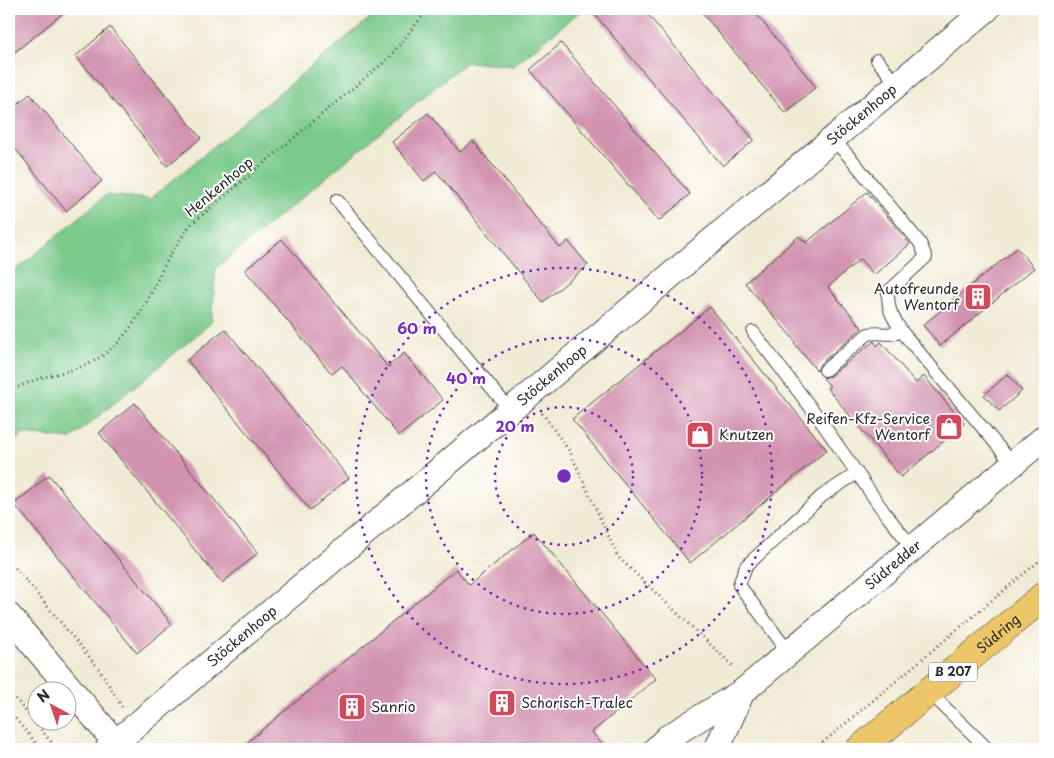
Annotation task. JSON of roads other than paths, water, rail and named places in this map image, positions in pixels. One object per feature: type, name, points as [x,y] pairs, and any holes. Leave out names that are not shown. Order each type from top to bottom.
[{"type":"main road","name":"Südring","points":[[860,749],[1045,595]]},
{"type":"street","name":"Stöckenhoop","points":[[115,747],[135,727],[986,9]]},
{"type":"street","name":"Südredder","points":[[656,749],[667,738],[742,692],[1045,437]]},
{"type":"street","points":[[9,616],[115,747]]},
{"type":"street","name":"Südredder","points":[[717,749],[742,692]]},
{"type":"lane","points":[[877,60],[897,84]]},
{"type":"lane","points":[[832,138],[920,243],[926,257],[888,292],[888,307],[901,331],[1013,464]]},
{"type":"lane","points":[[337,200],[519,402]]},
{"type":"lane","points":[[825,370],[868,334],[875,332],[890,335],[901,331]]},
{"type":"lane","points":[[753,332],[815,413],[884,512],[913,548]]},
{"type":"lane","points":[[789,653],[739,585],[746,566],[822,496],[857,473]]},
{"type":"lane","points":[[929,692],[988,749]]},
{"type":"place","name":"Autofreunde Wentorf","points":[[978,297]]},
{"type":"place","name":"Reifen-Kfz-Service Wentorf","points":[[949,427]]},
{"type":"place","name":"Knutzen","points":[[700,435]]},
{"type":"place","name":"Schorisch-Tralec","points":[[502,703]]},
{"type":"place","name":"Sanrio","points":[[352,707]]}]
